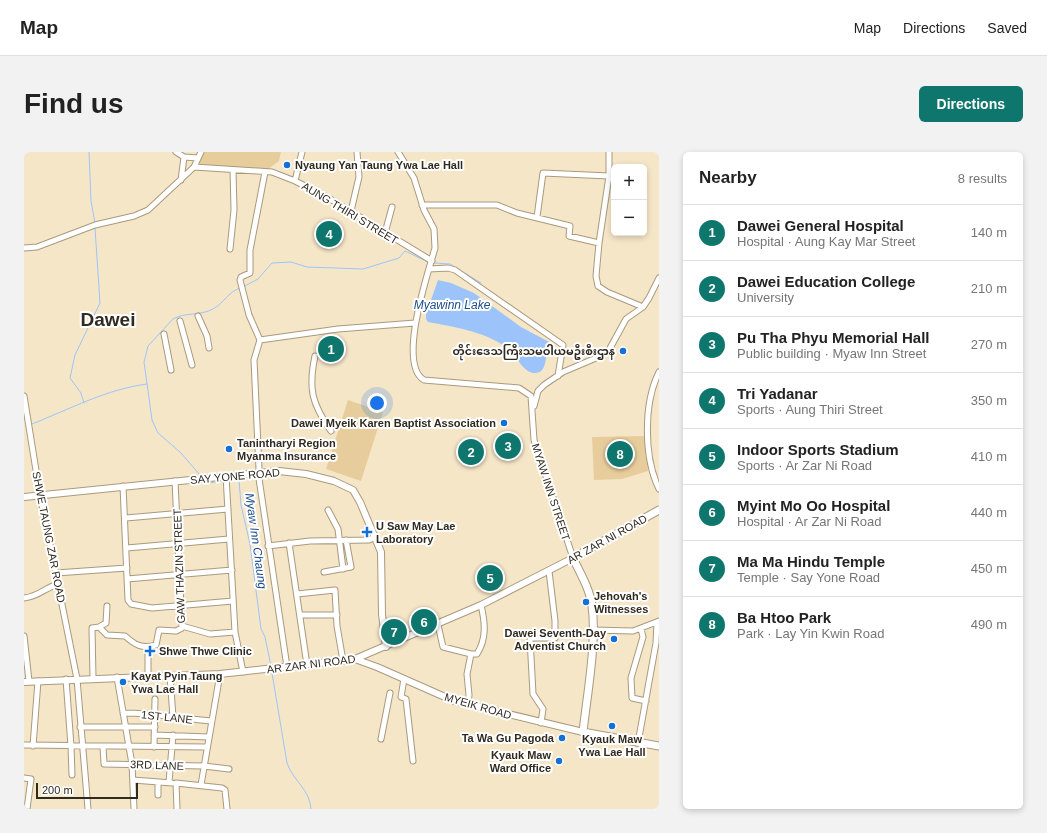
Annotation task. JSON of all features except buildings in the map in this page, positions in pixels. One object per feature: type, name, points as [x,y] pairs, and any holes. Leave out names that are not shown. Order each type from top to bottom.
[{"type":"highway","name":"AR ZAR NI ROAD","points":[[574,558],[659,510]]},
{"type":"highway","points":[[574,558],[589,592],[592,607],[592,630],[583,732],[659,746]]},
{"type":"main road","name":"SAY YONE ROAD","points":[[24,497],[258,472],[294,471],[334,481],[353,490],[375,537],[382,561],[382,614],[386,647]]},
{"type":"main road","name":"AR ZAR NI ROAD","points":[[27,682],[117,677],[220,674],[355,659],[438,625],[574,558]]},
{"type":"main road","points":[[370,653],[370,661],[373,666]]},
{"type":"main road","name":"MYEIK ROAD","points":[[355,659],[454,700],[583,732]]},
{"type":"street","points":[[176,152],[184,157],[198,158]]},
{"type":"street","points":[[24,248],[37,247],[95,225],[142,213],[148,210],[194,167],[201,152]]},
{"type":"street","points":[[295,180],[302,152]]},
{"type":"street","points":[[351,211],[359,177],[356,152]]},
{"type":"street","name":"MYAW INN STREET","points":[[398,152],[414,178],[422,205],[434,229],[436,238],[432,261],[415,323],[414,364],[416,373],[419,377],[429,381],[519,388],[531,396],[534,440],[574,558]]},
{"type":"street","points":[[609,152],[608,176],[596,276],[598,286],[607,292],[643,307]]},
{"type":"street","points":[[181,180],[184,157]]},
{"type":"street","name":"AUNG THIRI STREET","points":[[194,167],[272,172],[295,180],[351,211],[432,261]]},
{"type":"street","points":[[230,249],[234,210],[233,170]]},
{"type":"street","points":[[265,172],[250,250],[250,273],[240,280],[249,315],[260,340],[254,360],[258,472],[287,667]]},
{"type":"street","points":[[537,217],[543,173],[608,176]]},
{"type":"street","points":[[422,205],[497,205],[517,213],[570,226],[569,236],[599,243]]},
{"type":"street","points":[[385,233],[392,207]]},
{"type":"street","points":[[429,269],[448,268],[455,270],[563,345],[558,376]]},
{"type":"street","points":[[533,409],[538,391],[558,376],[609,350],[626,319],[643,307],[659,278]]},
{"type":"street","points":[[198,316],[207,336],[210,348]]},
{"type":"street","points":[[180,321],[192,365]]},
{"type":"street","points":[[260,340],[338,330],[415,323]]},
{"type":"street","points":[[164,334],[171,370]]},
{"type":"street","points":[[315,356],[312,369],[314,400],[316,409],[331,431]]},
{"type":"street","points":[[659,372],[652,387],[648,441],[650,464],[659,490]]},
{"type":"street","points":[[659,380],[654,396],[651,456],[654,471],[659,479]]},
{"type":"street","name":"SHWE TAUNG ZAR ROAD","points":[[24,396],[40,495],[77,679],[88,809]]},
{"type":"street","points":[[226,476],[235,632],[243,672]]},
{"type":"street","name":"GAW THAZIN STREET","points":[[148,647],[156,645],[159,630],[176,631],[181,629],[182,626],[175,481]]},
{"type":"street","points":[[124,486],[128,600],[131,604],[152,608],[233,601]]},
{"type":"street","points":[[126,518],[228,509]]},
{"type":"street","points":[[324,572],[343,570],[351,567],[343,540],[328,510]]},
{"type":"street","points":[[268,546],[290,543],[369,540],[375,537]]},
{"type":"street","points":[[127,548],[229,539]]},
{"type":"street","points":[[290,543],[307,665]]},
{"type":"street","points":[[56,573],[127,568]]},
{"type":"street","points":[[127,579],[232,570]]},
{"type":"street","points":[[542,723],[543,709],[533,694],[530,638],[555,638],[555,621],[550,571]]},
{"type":"street","points":[[24,598],[37,596],[47,587],[58,584]]},
{"type":"street","points":[[296,594],[335,590],[343,661]]},
{"type":"street","points":[[438,625],[443,647],[471,654],[477,654],[484,637],[485,623],[481,605]]},
{"type":"street","points":[[93,678],[91,630],[105,626],[107,606]]},
{"type":"street","points":[[300,615],[337,615]]},
{"type":"street","points":[[592,630],[633,631],[658,622],[656,643],[638,743]]},
{"type":"street","points":[[182,626],[210,634],[235,632]]},
{"type":"street","points":[[99,627],[107,635],[125,636],[133,644],[148,647],[148,676]]},
{"type":"street","points":[[641,629],[643,637],[631,678],[632,698],[646,701]]},
{"type":"street","points":[[24,636],[27,682]]},
{"type":"street","points":[[468,704],[469,695],[467,674],[471,654]]},
{"type":"street","points":[[201,785],[220,674]]},
{"type":"street","points":[[170,676],[173,718]]},
{"type":"street","points":[[117,677],[132,764],[134,809]]},
{"type":"street","points":[[66,680],[72,775]]},
{"type":"street","points":[[404,680],[401,697],[406,699],[413,761]]},
{"type":"street","points":[[33,746],[38,681]]},
{"type":"street","points":[[381,739],[390,693]]},
{"type":"street","points":[[154,747],[156,699]]},
{"type":"street","name":"1ST LANE","points":[[123,713],[156,714],[173,718],[211,721]]},
{"type":"street","points":[[80,727],[155,726]]},
{"type":"street","points":[[154,735],[209,737]]},
{"type":"street","points":[[169,782],[173,735]]},
{"type":"street","points":[[24,745],[207,747]]},
{"type":"street","name":"3RD LANE","points":[[102,746],[103,764],[204,766],[229,769]]},
{"type":"street","points":[[24,778],[31,779],[26,794],[27,809]]},
{"type":"street","points":[[133,780],[201,785],[225,790],[227,809]]},
{"type":"street","points":[[158,782],[158,795]]},
{"type":"street","points":[[176,783],[177,809]]},
{"type":"shaded area","points":[[202,152],[281,152],[279,161],[267,170],[196,165]]},
{"type":"shaded area","points":[[348,400],[383,412],[361,481],[326,469]]},
{"type":"shaded area","points":[[646,436],[648,471],[622,479],[594,480],[592,437]]},
{"type":"water","name":"Myawinn Lake","points":[[438,280],[451,283],[474,293],[521,327],[553,344],[548,349],[544,368],[539,372],[530,372],[526,370],[510,350],[488,337],[468,330],[428,322],[426,319],[426,314]]},
{"type":"waterway","points":[[89,152],[91,201],[95,223]]},
{"type":"waterway","points":[[84,403],[81,393],[70,378],[75,355],[100,303],[95,228]]},
{"type":"waterway","name":"Myaw Inn Chaung","points":[[243,287],[258,279],[272,263],[291,262],[307,267],[363,269],[399,258],[405,251],[428,262]]},
{"type":"waterway","name":"Myaw Inn Chaung","points":[[434,263],[450,264],[481,283]]},
{"type":"waterway","name":"Myaw Inn Chaung","points":[[200,475],[181,453],[158,433],[152,420],[144,362],[148,346],[173,319],[182,315],[203,313],[213,309],[232,292],[240,288]]},
{"type":"waterway","points":[[32,424],[103,395],[118,390],[147,384]]},
{"type":"waterway","name":"Myaw Inn Chaung","points":[[228,481],[239,480],[241,505],[250,544],[261,629],[265,637],[271,666]]},
{"type":"waterway","name":"Myaw Inn Chaung","points":[[205,481],[208,483],[225,481]]},
{"type":"waterway","name":"Myaw Inn Chaung","points":[[272,673],[287,763],[293,775],[305,790],[311,809]]},
{"type":"place","name":"Nyaung Yan Taung Ywa Lae Hall","points":[[287,165]]},
{"type":"place","name":"Tri Yadanar","points":[[329,234]]},
{"type":"place","name":"Dawei General Hospital","points":[[331,349]]},
{"type":"place","name":"တိုင်းဒေသကြီးသမဝါယမဦးစီးဌာန","points":[[623,351]]},
{"type":"place","name":"Dawei Myeik Karen Baptist Association","points":[[504,423]]},
{"type":"place","name":"Pu Tha Phyu Memorial Hall","points":[[508,446]]},
{"type":"place","name":"Tanintharyi Region Myanma Insurance","points":[[229,449]]},
{"type":"place","name":"Dawei Education College","points":[[471,452]]},
{"type":"place","name":"Ba Htoo Park","points":[[620,454]]},
{"type":"place","name":"U Saw May Lae Laboratory","points":[[367,532]]},
{"type":"place","name":"Indoor Sports Stadium","points":[[490,578]]},
{"type":"place","name":"Jehovah's Witnesses","points":[[586,602]]},
{"type":"place","name":"Myint Mo Oo Hospital","points":[[424,622]]},
{"type":"place","name":"Ma Ma Hindu Temple","points":[[394,632]]},
{"type":"place","name":"Dawei Seventh-Day Adventist Church","points":[[614,639]]},
{"type":"place","name":"Shwe Thwe Clinic","points":[[150,651]]},
{"type":"place","name":"Kayat Pyin Taung Ywa Lae Hall","points":[[123,682]]},
{"type":"place","name":"Kyauk Maw Ywa Lae Hall","points":[[612,726]]},
{"type":"place","name":"Ta Wa Gu Pagoda","points":[[562,738]]},
{"type":"place","name":"Kyauk Maw Ward Office","points":[[559,761]]},
{"type":"district","name":"Dawei","points":[[108,319]]}]
